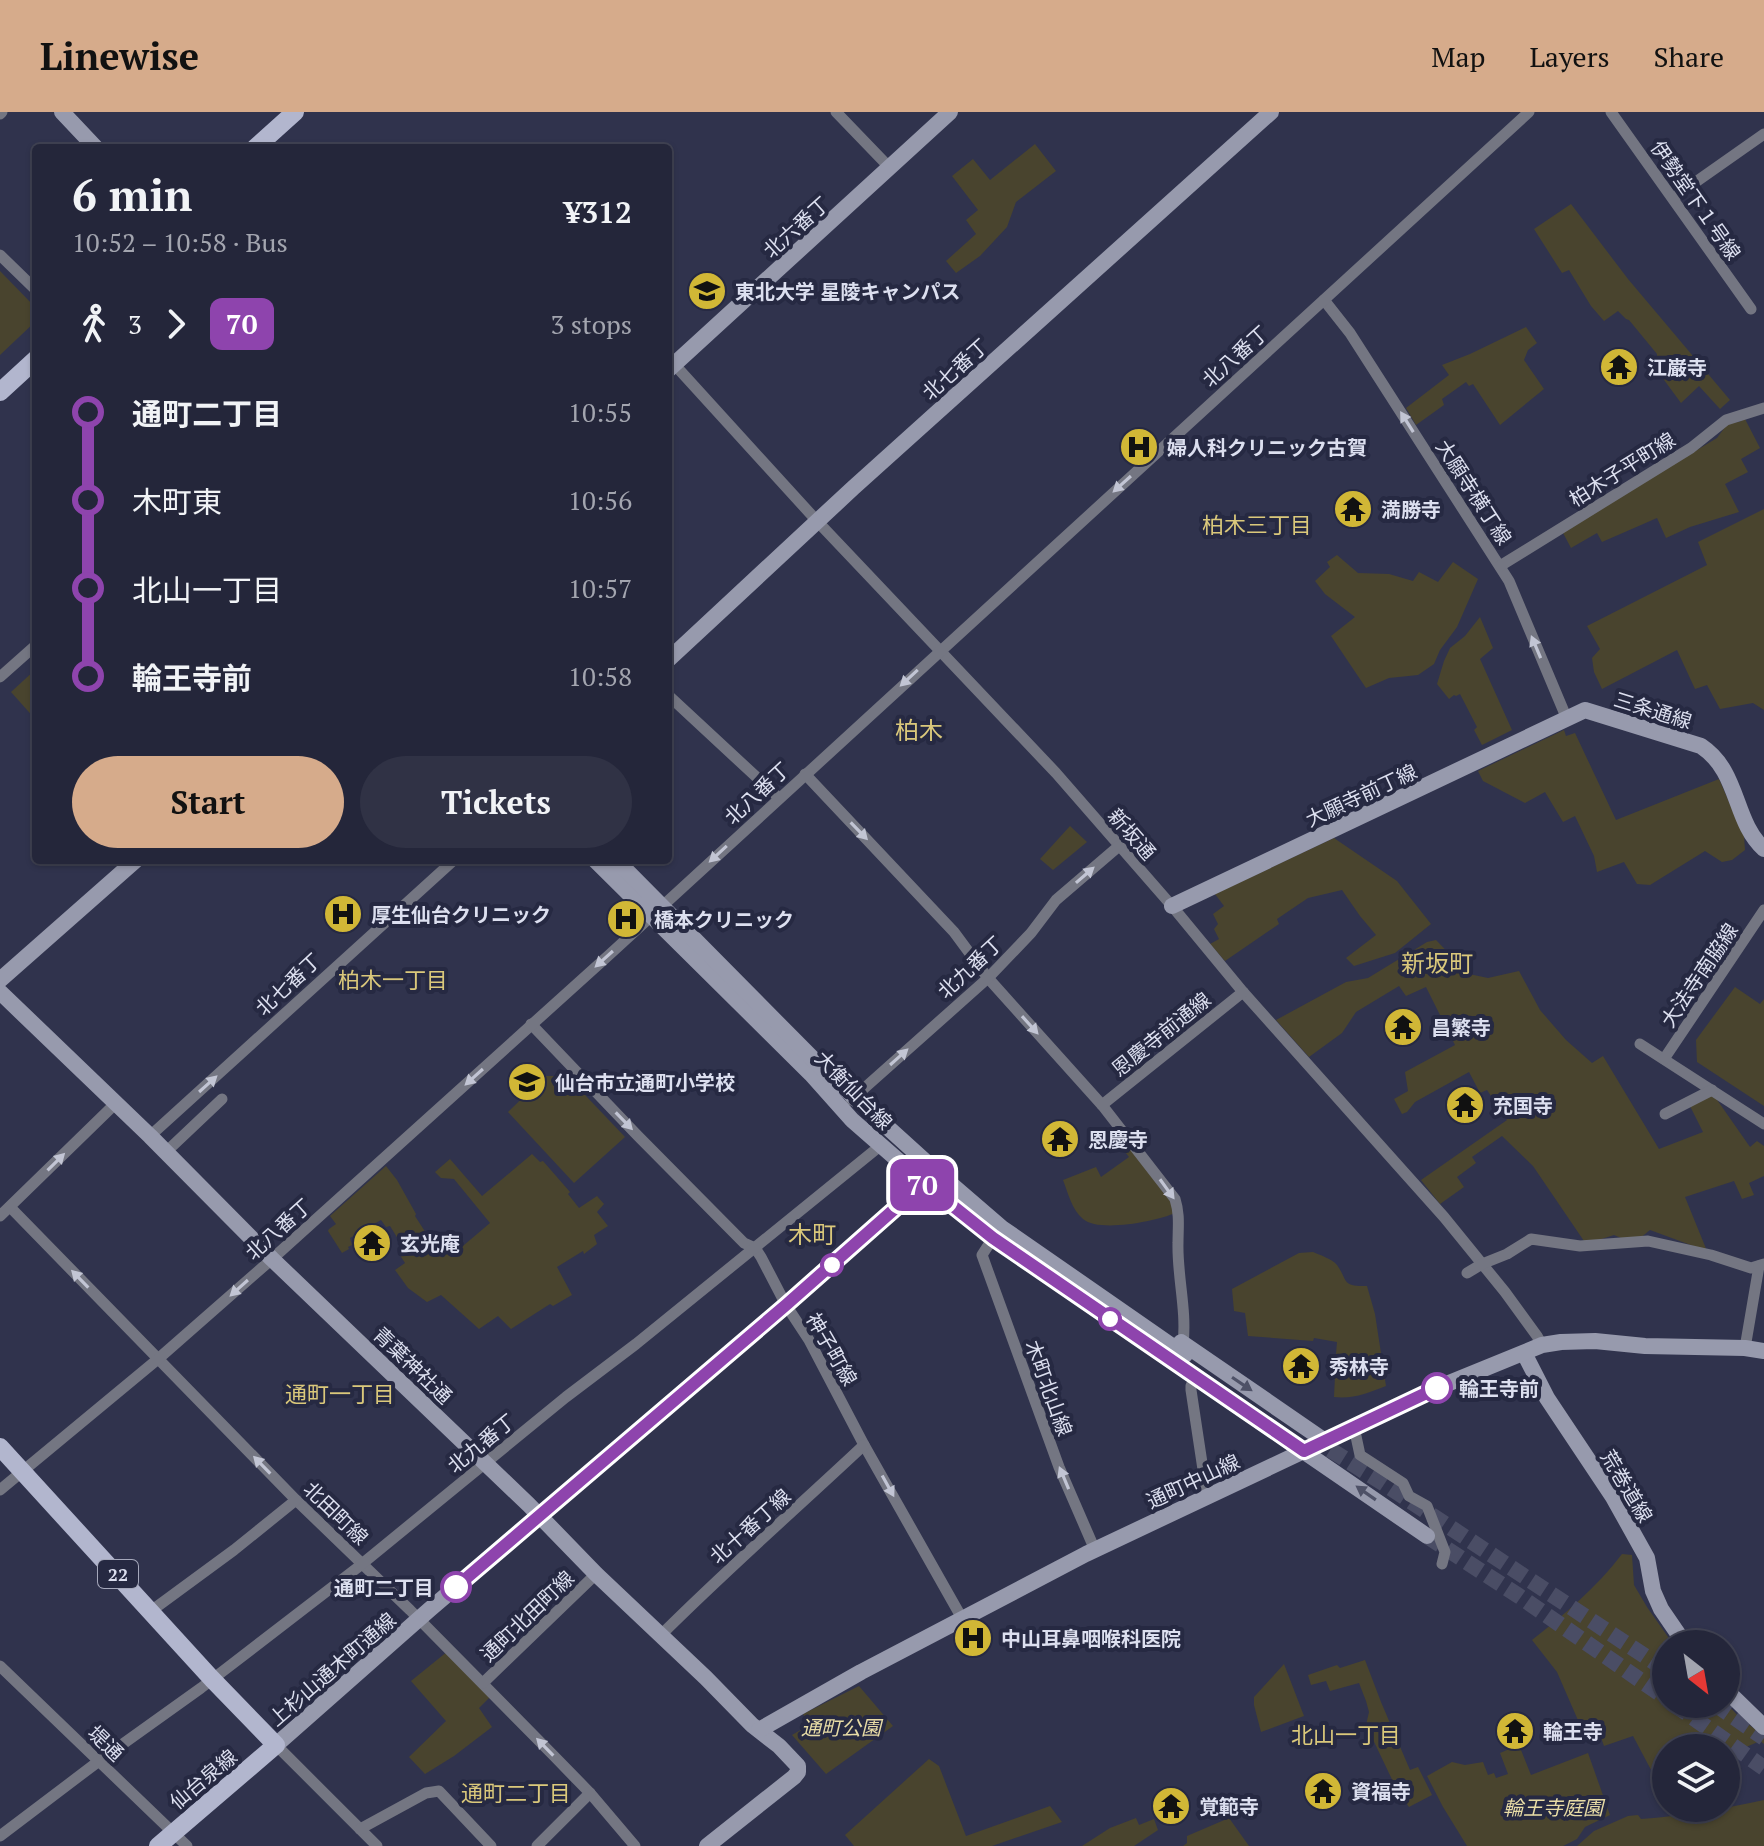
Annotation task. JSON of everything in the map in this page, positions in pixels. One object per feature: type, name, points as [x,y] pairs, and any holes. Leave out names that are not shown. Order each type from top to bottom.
[{"type":"main road","points":[[259,144],[289,114]]},
{"type":"main road","points":[[0,392],[32,363]]},
{"type":"main road","name":"22","points":[[0,1447],[276,1745]]},
{"type":"main road","name":"仙台泉線","points":[[158,1846],[180,1840],[276,1745]]},
{"type":"street","points":[[62,112],[92,144]]},
{"type":"street","points":[[836,112],[890,168]]},
{"type":"street","name":"北六番丁","points":[[672,366],[950,112]]},
{"type":"street","name":"北七番丁","points":[[672,656],[817,521],[1271,112]]},
{"type":"street","name":"北八番丁","points":[[0,1490],[158,1359],[272,1259],[1529,112]]},
{"type":"street","name":"伊勢堂下１号線","points":[[1611,112],[1751,309]]},
{"type":"street","points":[[1673,198],[1764,134]]},
{"type":"street","points":[[0,255],[32,286]]},
{"type":"street","name":"大願寺横丁線","points":[[1324,300],[1350,333],[1509,581],[1567,719]]},
{"type":"street","name":"新坂通","points":[[672,368],[1038,753],[1243,992],[1444,1217],[1505,1292],[1542,1345]]},
{"type":"street","name":"柏木子平町線","points":[[1500,566],[1691,448],[1726,420],[1764,408]]},
{"type":"street","points":[[0,677],[32,649]]},
{"type":"street","points":[[672,699],[779,798]]},
{"type":"street","name":"三条通線","points":[[1567,719],[1585,710],[1701,746],[1712,753],[1722,764],[1752,837],[1764,849]]},
{"type":"street","name":"大願寺前丁線","points":[[1172,906],[1567,719]]},
{"type":"street","points":[[805,774],[954,932],[988,978],[1102,1105],[1175,1199],[1185,1325],[1184,1349]]},
{"type":"street","name":"北九番丁","points":[[841,1109],[988,978],[1031,933],[1056,900],[1119,846]]},
{"type":"street","points":[[0,980],[131,864]]},
{"type":"street","name":"北七番丁","points":[[150,1136],[450,864]]},
{"type":"street","name":"大衡仙台線","points":[[600,864],[656,911],[886,1128],[959,1190],[1184,1349],[1325,1441]]},
{"type":"street","name":"大衡仙台線","points":[[619,864],[656,911],[841,1109],[924,1183],[993,1238],[1427,1536]]},
{"type":"street","name":"大法寺南脇線","points":[[1664,1059],[1764,910]]},
{"type":"street","name":"青葉神社通","points":[[0,992],[272,1259],[540,1515],[596,1574],[798,1766],[794,1777],[707,1846]]},
{"type":"street","name":"恩慶寺前通線","points":[[1102,1105],[1243,992]]},
{"type":"street","name":"神子町線","points":[[531,1024],[687,1186],[744,1243],[755,1248],[963,1620]]},
{"type":"street","points":[[1640,1044],[1764,1124]]},
{"type":"street","points":[[1665,1114],[1712,1090]]},
{"type":"street","points":[[166,1152],[222,1099]]},
{"type":"street","points":[[0,1216],[115,1104]]},
{"type":"street","name":"北九番丁","points":[[0,1836],[362,1564],[880,1146]]},
{"type":"street","name":"上杉山通木町通線","points":[[276,1745],[937,1172]]},
{"type":"street","name":"北田町線","points":[[10,1207],[296,1500],[483,1683],[590,1793],[635,1846]]},
{"type":"street","name":"木町北山線","points":[[993,1238],[982,1255],[1059,1467],[1095,1550]]},
{"type":"street","points":[[1467,1273],[1531,1239],[1580,1246],[1648,1241],[1711,1255],[1751,1268],[1762,1265],[1745,1348]]},
{"type":"street","name":"通町中山線","points":[[759,1730],[861,1672],[1095,1550],[1437,1388],[1542,1345],[1595,1341],[1764,1351]]},
{"type":"street","name":"荒巻道線","points":[[1524,1353],[1547,1398],[1613,1497],[1647,1558],[1653,1591],[1675,1630]]},
{"type":"street","points":[[1195,1377],[1191,1390],[1207,1496]]},
{"type":"street","points":[[1354,1427],[1360,1455],[1403,1483],[1409,1496],[1427,1506],[1445,1552],[1442,1564]]},
{"type":"street","name":"北十番丁線","points":[[661,1635],[729,1568],[864,1445]]},
{"type":"street","points":[[151,1611],[296,1500]]},
{"type":"street","name":"通町北田町線","points":[[483,1683],[596,1574]]},
{"type":"street","name":"堤通","points":[[0,1667],[180,1840]]},
{"type":"street","points":[[1740,1704],[1764,1727]]},
{"type":"street","points":[[276,1745],[377,1846]]},
{"type":"street","points":[[360,1829],[426,1793],[439,1791],[491,1846]]},
{"type":"street","points":[[537,1846],[590,1793]]},
{"type":"green space","points":[[1035,144],[1056,171],[1016,202],[1007,227],[980,256],[956,273],[946,261],[976,234],[966,220],[978,210],[952,176],[973,159],[990,180]]},
{"type":"green space","points":[[1571,204],[1628,279],[1730,400],[1720,409],[1699,386],[1681,403],[1656,369],[1657,354],[1629,320],[1618,311],[1604,321],[1569,270],[1562,273],[1534,229]]},
{"type":"green space","points":[[0,271],[32,304],[32,325],[0,355]]},
{"type":"green space","points":[[1526,327],[1537,343],[1528,350],[1524,360],[1544,389],[1500,425],[1473,384],[1469,386],[1466,382],[1442,399],[1444,405],[1416,425],[1406,408],[1449,375],[1442,365]]},
{"type":"green space","points":[[1745,419],[1760,448],[1741,459],[1748,472],[1725,484],[1739,512],[1666,538],[1657,518],[1602,542],[1597,533],[1571,548],[1562,531],[1717,438],[1728,423]]},
{"type":"green space","points":[[1764,509],[1764,710],[1753,703],[1720,709],[1707,685],[1695,689],[1677,650],[1602,689],[1592,658],[1600,649],[1587,626],[1707,565],[1698,542]]},
{"type":"green space","points":[[1337,555],[1358,573],[1389,574],[1413,581],[1419,572],[1438,582],[1453,562],[1478,579],[1457,627],[1434,664],[1418,675],[1389,678],[1366,688],[1331,636],[1355,617],[1325,594],[1315,581],[1330,567],[1327,562]]},
{"type":"green space","points":[[1480,617],[1493,648],[1480,659],[1512,730],[1482,745],[1474,730],[1477,727],[1460,694],[1449,699],[1437,684],[1450,648],[1465,636]]},
{"type":"green space","points":[[32,673],[32,716],[11,692]]},
{"type":"green space","points":[[1564,730],[1566,736],[1575,733],[1616,820],[1719,779],[1744,836],[1745,850],[1732,860],[1722,862],[1705,851],[1650,885],[1637,884],[1624,862],[1597,872],[1594,856],[1575,816],[1563,822],[1545,792],[1525,803],[1483,781],[1478,771]]},
{"type":"green space","points":[[1070,826],[1087,842],[1053,870],[1040,859]]},
{"type":"green space","points":[[1334,838],[1397,881],[1431,924],[1395,953],[1354,966],[1346,958],[1376,935],[1342,890],[1308,898],[1277,919],[1279,924],[1225,961],[1210,944],[1219,939],[1214,929],[1218,924],[1213,914],[1224,906],[1215,894]]},
{"type":"green space","points":[[1436,940],[1469,974],[1488,978],[1519,971],[1540,1010],[1566,1040],[1592,1063],[1603,1056],[1659,1149],[1703,1132],[1690,1106],[1713,1094],[1750,1147],[1757,1141],[1764,1146],[1764,1176],[1749,1183],[1754,1195],[1742,1199],[1734,1181],[1685,1197],[1707,1251],[1650,1230],[1639,1239],[1614,1235],[1586,1244],[1533,1166],[1502,1136],[1472,1157],[1476,1163],[1457,1177],[1464,1187],[1440,1204],[1421,1180],[1507,1120],[1487,1090],[1480,1093],[1469,1072],[1415,1102],[1402,1114],[1394,1099],[1408,1091],[1405,1072],[1455,1045],[1426,987],[1406,996],[1399,986],[1356,1012],[1342,1033],[1309,1057],[1276,1020],[1346,982],[1368,978],[1427,942]]},
{"type":"green space","points":[[1735,987],[1760,1004],[1764,999],[1764,1106],[1697,1062],[1696,1040]]},
{"type":"green space","points":[[545,1076],[567,1076],[625,1137],[574,1183],[508,1112]]},
{"type":"green space","points":[[1126,1140],[1171,1199],[1175,1213],[1128,1224],[1091,1223],[1076,1211],[1063,1180],[1096,1167],[1101,1177],[1129,1157],[1119,1144]]},
{"type":"green space","points":[[532,1154],[540,1162],[543,1161],[570,1192],[568,1194],[579,1208],[597,1196],[604,1204],[597,1212],[608,1226],[594,1235],[597,1244],[557,1267],[572,1295],[553,1306],[550,1304],[511,1329],[498,1316],[479,1329],[441,1295],[427,1302],[408,1288],[395,1270],[405,1263],[398,1252],[403,1247],[390,1226],[386,1227],[381,1220],[350,1238],[352,1245],[342,1253],[328,1231],[336,1224],[330,1216],[386,1166],[435,1247],[447,1244],[457,1251],[490,1223],[454,1179],[441,1178],[435,1172],[450,1159],[482,1196]]},
{"type":"green space","points":[[1313,1252],[1335,1263],[1349,1284],[1367,1286],[1375,1314],[1386,1386],[1354,1396],[1334,1397],[1339,1356],[1336,1354],[1337,1342],[1314,1338],[1313,1341],[1248,1336],[1245,1313],[1234,1311],[1232,1289],[1299,1253]]},
{"type":"green space","points":[[1622,1554],[1632,1555],[1634,1585],[1663,1630],[1652,1630],[1652,1718],[1740,1718],[1764,1736],[1764,1744],[1760,1741],[1740,1750],[1740,1734],[1652,1734],[1652,1772],[1633,1736],[1604,1746],[1598,1729],[1584,1734],[1557,1672],[1532,1640],[1602,1578]]},
{"type":"green space","points":[[448,1651],[492,1695],[479,1708],[492,1727],[425,1774],[409,1757],[446,1721],[411,1681]]},
{"type":"green space","points":[[1365,1660],[1410,1770],[1418,1767],[1432,1795],[1409,1807],[1398,1792],[1366,1725],[1369,1712],[1359,1683],[1330,1691],[1326,1681],[1311,1685],[1308,1675]]},
{"type":"green space","points":[[1284,1664],[1304,1716],[1261,1732],[1254,1697]]},
{"type":"green space","name":"通町公園","points":[[859,1686],[893,1726],[826,1774],[792,1735],[809,1725],[803,1714]]},
{"type":"green space","name":"輪王寺庭園","points":[[1519,1745],[1531,1775],[1588,1753],[1610,1815],[1585,1827],[1577,1839],[1563,1846],[1467,1846],[1427,1776],[1452,1762],[1465,1765],[1483,1762],[1488,1775],[1494,1773],[1496,1778],[1508,1774],[1500,1753]]},
{"type":"green space","points":[[929,1759],[939,1766],[966,1836],[1050,1806],[1062,1822],[992,1846],[854,1846],[845,1835]]},
{"type":"green space","points":[[1764,1800],[1764,1846],[1577,1846],[1594,1831],[1628,1816],[1652,1818],[1652,1822],[1740,1822],[1740,1805]]},
{"type":"green space","points":[[1136,1818],[1139,1825],[1154,1819],[1158,1830],[1134,1846],[1082,1846],[1110,1828]]},
{"type":"green space","points":[[1229,1818],[1249,1846],[1183,1846],[1187,1843],[1187,1836]]},
{"type":"tunnel","points":[[1310,1437],[1652,1661]]},
{"type":"tunnel","points":[[1427,1536],[1652,1688]]},
{"type":"tunnel","points":[[1694,1718],[1764,1768]]},
{"type":"tunnel","points":[[1735,1718],[1764,1738]]},
{"type":"bus line","name":"70","points":[[456,1587],[924,1183],[993,1238],[1304,1451],[1437,1388]]},
{"type":"place","name":"東北大学 星陵キャンパス","points":[[707,291]]},
{"type":"place","name":"江巌寺","points":[[1619,367]]},
{"type":"place","name":"婦人科クリニック古賀","points":[[1139,447]]},
{"type":"place","name":"満勝寺","points":[[1353,509]]},
{"type":"place","name":"厚生仙台クリニック","points":[[343,914]]},
{"type":"place","name":"橋本クリニック","points":[[626,919]]},
{"type":"place","name":"昌繁寺","points":[[1403,1027]]},
{"type":"place","name":"仙台市立通町小学校","points":[[527,1082]]},
{"type":"place","name":"充国寺","points":[[1465,1105]]},
{"type":"place","name":"恩慶寺","points":[[1060,1139]]},
{"type":"place","name":"玄光庵","points":[[372,1243]]},
{"type":"place","name":"秀林寺","points":[[1301,1366]]},
{"type":"place","name":"輪王寺前","points":[[1437,1388]]},
{"type":"place","name":"通町二丁目","points":[[456,1587]]},
{"type":"place","name":"中山耳鼻咽喉科医院","points":[[973,1638]]},
{"type":"place","name":"輪王寺","points":[[1515,1731]]},
{"type":"place","name":"資福寺","points":[[1323,1791]]},
{"type":"place","name":"覚範寺","points":[[1171,1806]]},
{"type":"district","name":"柏木三丁目","points":[[1257,524]]},
{"type":"district","name":"柏木","points":[[919,730]]},
{"type":"district","name":"新坂町","points":[[1437,963]]},
{"type":"district","name":"柏木一丁目","points":[[393,979]]},
{"type":"district","name":"木町","points":[[812,1234]]},
{"type":"district","name":"通町一丁目","points":[[340,1393]]},
{"type":"district","name":"北山一丁目","points":[[1346,1734]]},
{"type":"district","name":"通町二丁目","points":[[516,1792]]}]
